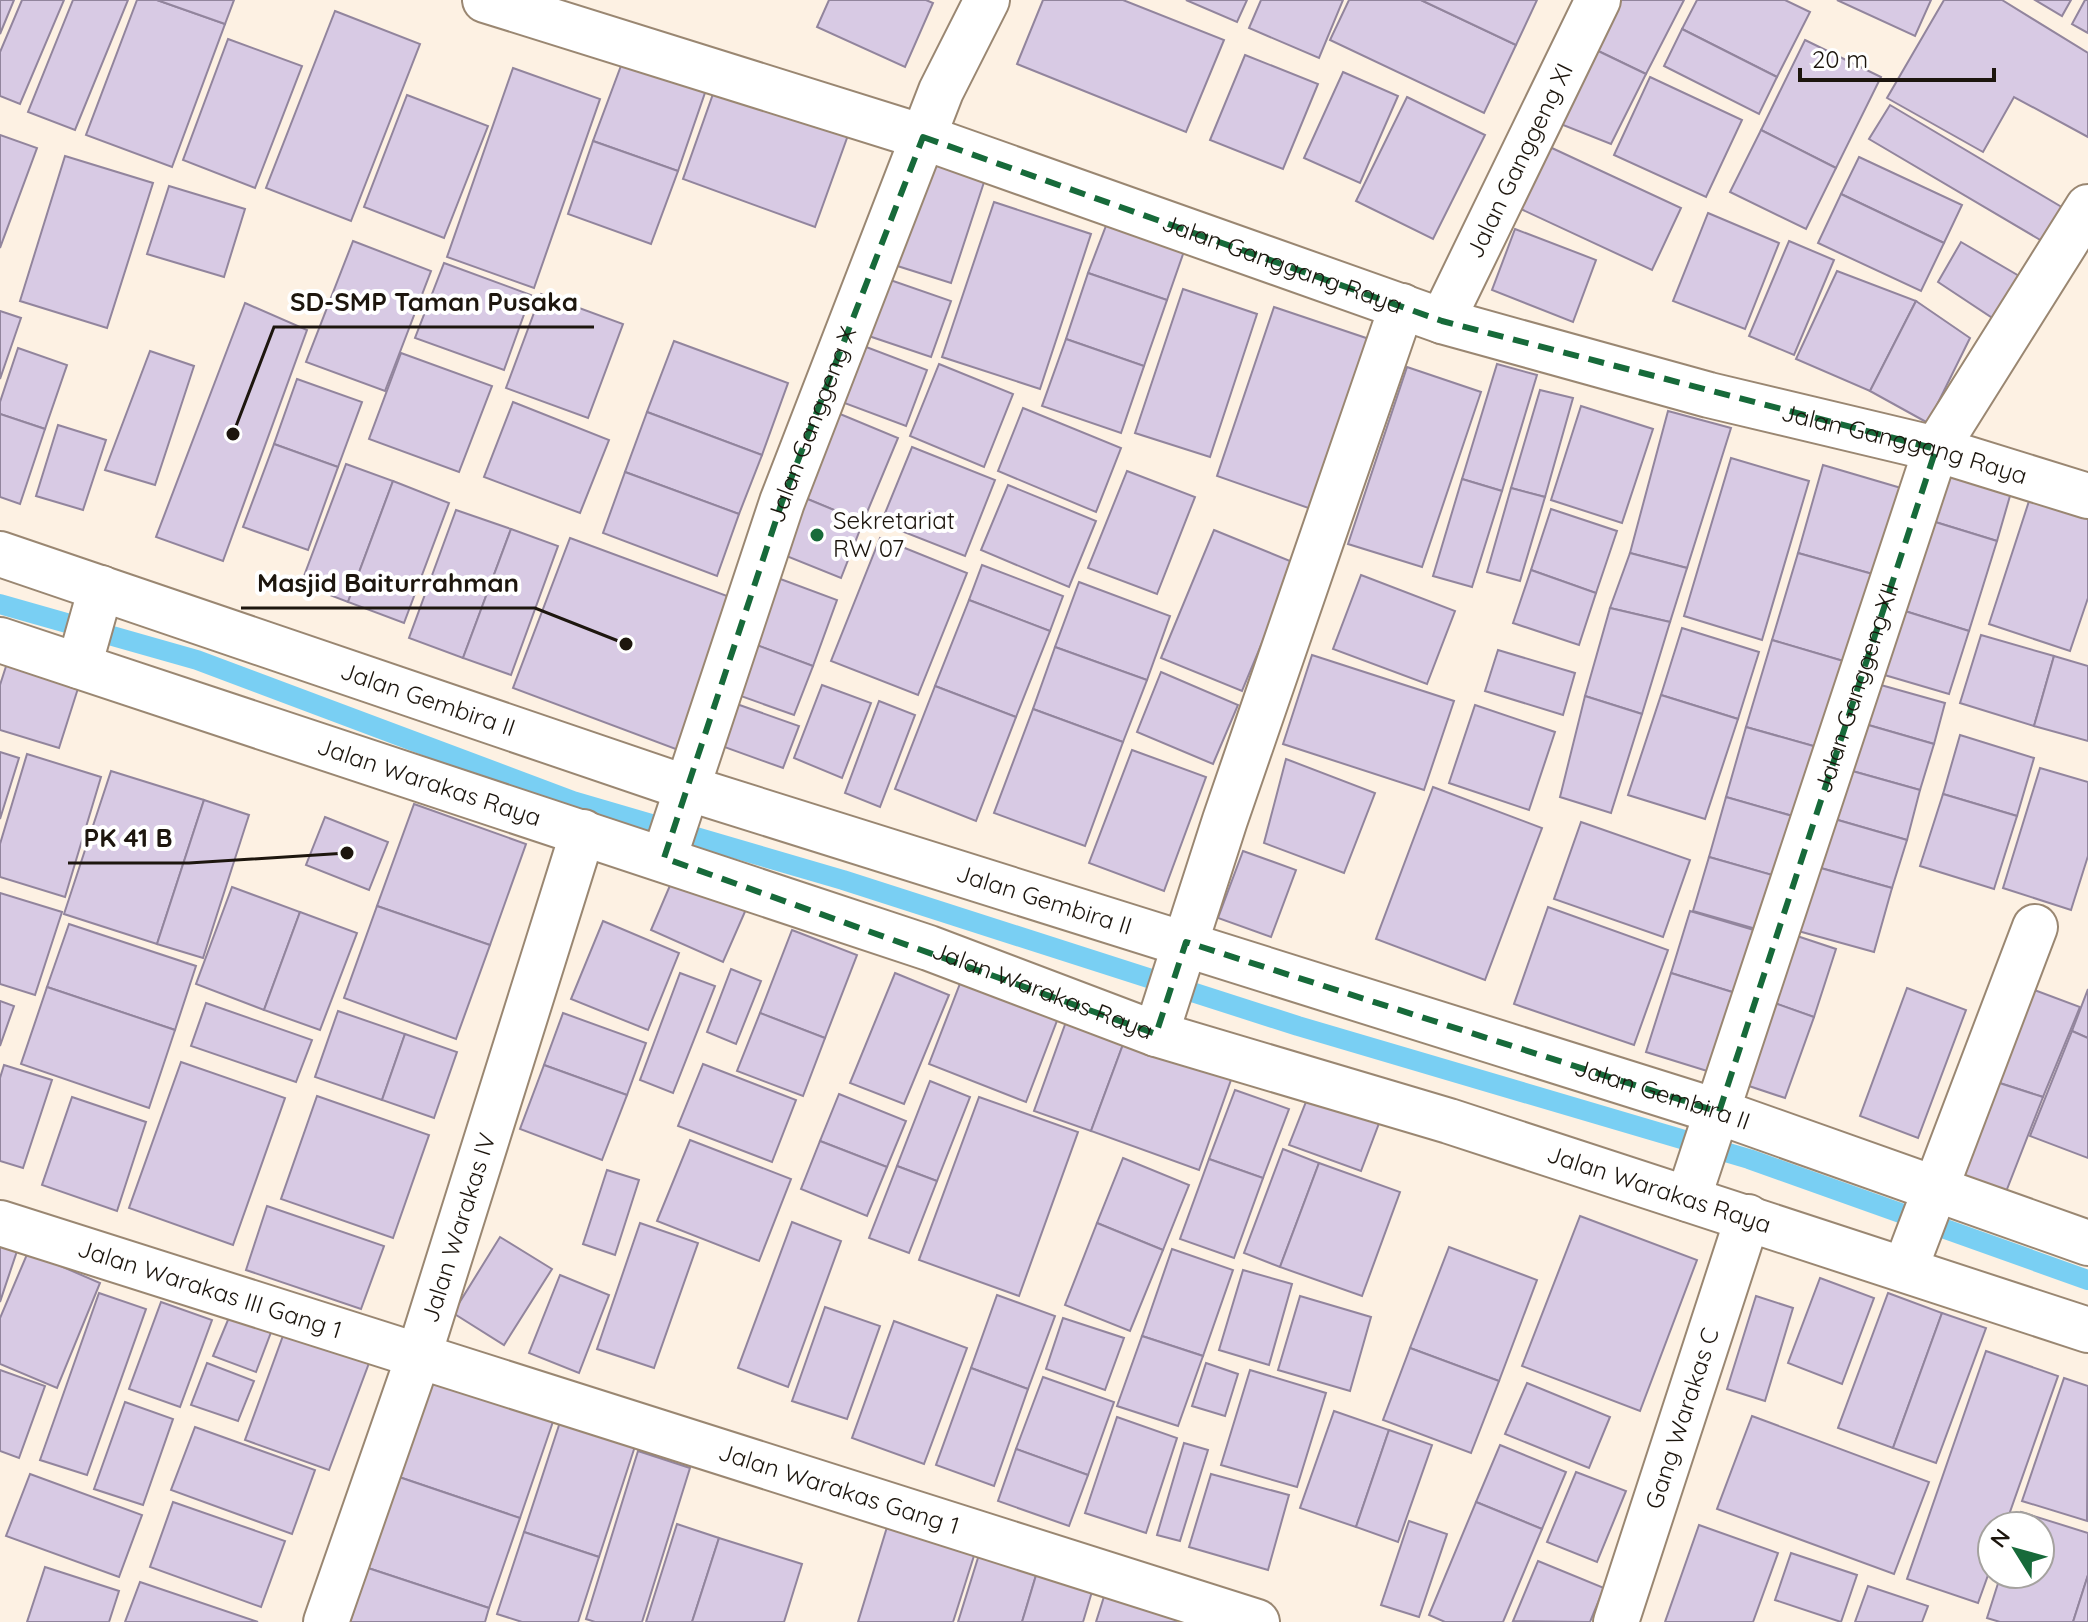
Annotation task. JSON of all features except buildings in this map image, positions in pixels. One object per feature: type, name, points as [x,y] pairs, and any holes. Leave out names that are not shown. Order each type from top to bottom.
[{"type":"street","name":"Jalan Ganggang Raya","points":[[485,0],[923,137],[1422,314],[1709,395],[1936,449],[2088,496]]},
{"type":"street","name":"Jalan Ganggeng X","points":[[675,821],[782,502],[941,91],[987,0]]},
{"type":"street","name":"Jalan Ganggeng XI","points":[[1159,1026],[1183,951],[1422,314],[1598,0]]},
{"type":"street","name":"Jalan Ganggeng XII","points":[[1694,1183],[1936,449],[2088,207]]},
{"type":"street","name":"Jalan Gembira II","points":[[0,554],[675,821],[1183,951],[1717,1118],[1922,1226],[2088,1243]]},
{"type":"street","points":[[82,656],[100,596]]},
{"type":"street","name":"Jalan Warakas Raya","points":[[0,640],[82,656],[583,832],[675,821],[929,948],[1449,1121],[1694,1183],[1748,1217],[1922,1226],[2088,1330]]},
{"type":"street","name":"Jalan Warakas IV","points":[[326,1622],[418,1358],[583,832]]},
{"type":"street","points":[[1922,1226],[2035,927]]},
{"type":"street","name":"Gang Warakas C","points":[[1616,1622],[1748,1217]]},
{"type":"street","name":"Jalan Warakas III Gang 1","points":[[0,1223],[418,1358]]},
{"type":"street","name":"Jalan Warakas Gang 1","points":[[418,1358],[1257,1622]]},
{"type":"highlighted area","points":[[923,137],[1442,321],[1936,449],[1719,1112],[1186,942],[1156,1034],[664,858],[782,502]]},
{"type":"waterway","points":[[0,604],[197,660],[573,801],[843,880],[1298,1026],[1749,1159],[2088,1280]]},
{"type":"place","name":"SD-SMP Taman Pusaka","points":[[233,434]]},
{"type":"place","name":"Sekretariat RW 07","points":[[817,535]]},
{"type":"place","name":"Masjid Baiturrahman","points":[[626,644]]},
{"type":"place","name":"PK 41 B","points":[[347,853]]}]
